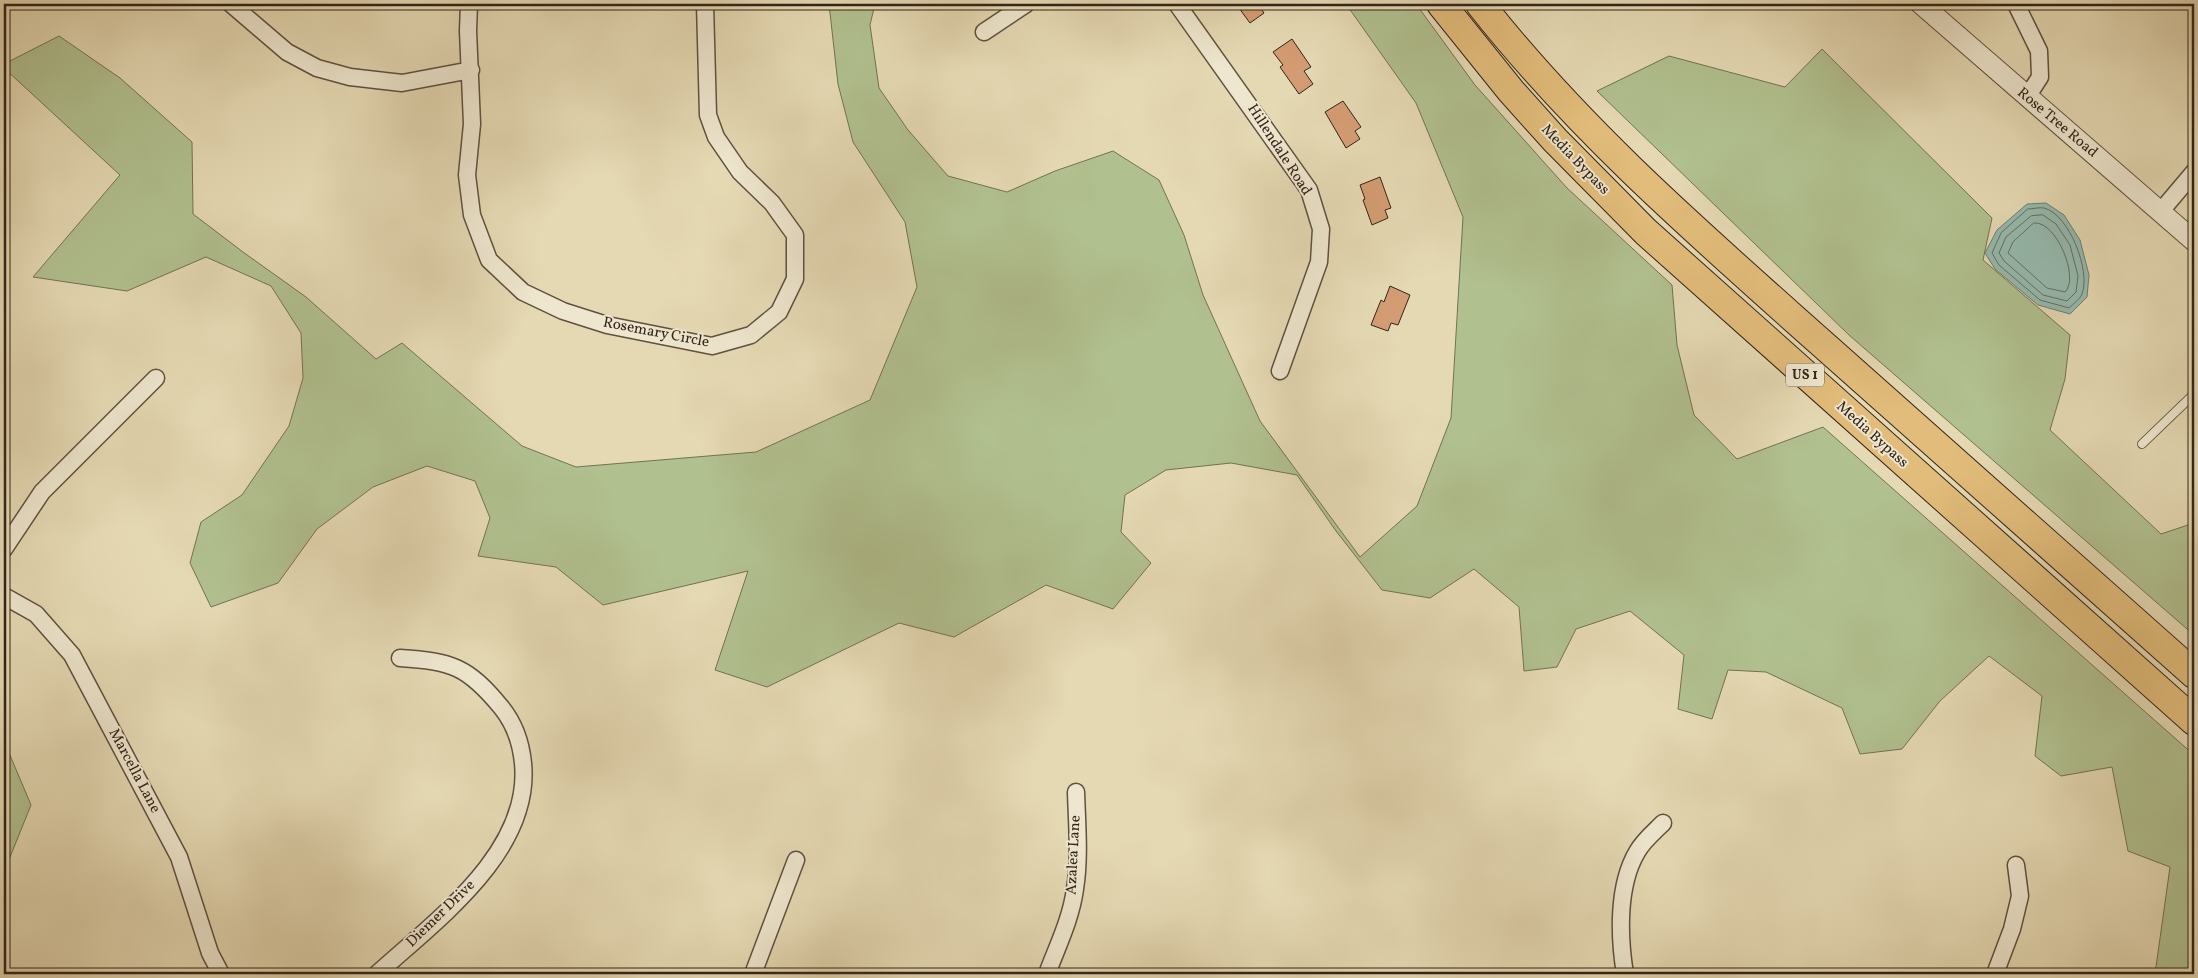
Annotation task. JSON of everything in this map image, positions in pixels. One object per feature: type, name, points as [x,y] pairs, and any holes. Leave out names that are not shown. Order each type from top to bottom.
[{"type":"highway","name":"Media Bypass","points":[[1441,4],[1511,91],[1549,133],[1646,232],[2194,721]]},
{"type":"highway","name":"US 1","points":[[1480,4],[1535,71],[1669,208],[2194,674]]},
{"type":"street","points":[[231,4],[288,52],[325,70],[350,77],[402,83],[471,70]]},
{"type":"street","name":"Rosemary Circle","points":[[469,4],[468,31],[472,124],[467,175],[472,216],[490,260],[523,292],[563,311],[607,325],[712,346],[751,335],[779,312],[795,279],[795,235],[772,203],[740,172],[716,137],[708,115],[705,4]]},
{"type":"street","points":[[984,32],[1026,4]]},
{"type":"street","name":"Hillendale Road","points":[[1177,4],[1309,190],[1321,229],[1319,262],[1280,371]]},
{"type":"street","name":"Rose Tree Road","points":[[1921,4],[2027,97],[2161,210],[2194,241]]},
{"type":"street","points":[[2016,4],[2039,51],[2040,77],[2027,97]]},
{"type":"street","points":[[2161,210],[2194,172]]},
{"type":"street","points":[[4,549],[42,492],[156,378]]},
{"type":"street","name":"Marcella Lane","points":[[4,596],[36,614],[72,654],[179,857],[210,953],[222,974]]},
{"type":"street","name":"Diemer Drive","points":[[377,974],[470,889],[495,856],[515,819],[524,778],[521,743],[506,713],[484,687],[460,669],[436,660],[400,658]]},
{"type":"street","name":"Azalea Lane","points":[[1047,974],[1064,930],[1075,889],[1078,833],[1076,792]]},
{"type":"street","points":[[1625,974],[1621,923],[1626,881],[1637,852],[1663,823]]},
{"type":"street","points":[[753,974],[796,860]]},
{"type":"street","points":[[1995,974],[2012,929],[2020,896],[2016,865]]},
{"type":"lane","points":[[2142,444],[2194,394]]},
{"type":"green space","points":[[829,4],[875,4],[870,25],[879,88],[908,130],[948,176],[1007,192],[1055,171],[1113,151],[1159,180],[1184,235],[1203,295],[1260,421],[1360,557],[1417,506],[1451,418],[1463,217],[1416,103],[1346,4],[1416,4],[1475,85],[1567,188],[1672,285],[1677,345],[1694,415],[1737,459],[1823,427],[2194,755],[2194,974],[2155,974],[2170,867],[2128,851],[2112,767],[2061,776],[2035,756],[2042,696],[1989,656],[1940,701],[1902,749],[1860,754],[1842,708],[1766,672],[1728,670],[1712,719],[1678,709],[1684,655],[1630,611],[1576,629],[1557,667],[1524,671],[1519,607],[1474,569],[1430,598],[1382,590],[1336,531],[1297,475],[1231,463],[1166,470],[1125,495],[1121,532],[1151,563],[1113,609],[1046,585],[954,637],[899,623],[767,687],[715,670],[748,571],[603,605],[556,567],[478,556],[490,518],[475,481],[427,466],[373,487],[317,529],[278,583],[211,607],[190,563],[201,522],[242,495],[289,426],[303,378],[301,333],[271,286],[206,257],[127,291],[33,277],[120,175],[4,68],[4,64],[59,36],[120,78],[192,142],[193,214],[306,297],[376,359],[402,343],[522,446],[576,467],[756,452],[870,400],[917,287],[905,222],[853,142],[838,84]]},
{"type":"green space","points":[[1822,49],[1992,218],[1983,260],[2070,335],[2065,379],[2050,430],[2161,534],[2194,523],[2194,635],[1849,335],[1597,91],[1669,56],[1785,87]]},
{"type":"green space","points":[[4,741],[31,805],[4,872]]},
{"type":"water","points":[[2046,203],[2064,215],[2080,240],[2089,275],[2087,297],[2070,314],[2038,305],[1995,269],[1985,253],[1997,230],[2027,204]]},
{"type":"building","points":[[1236,4],[1258,4],[1264,13],[1250,23]]},
{"type":"building","points":[[1292,39],[1311,67],[1304,71],[1313,84],[1299,94],[1280,67],[1283,65],[1273,52]]},
{"type":"building","points":[[1343,101],[1361,127],[1355,131],[1360,139],[1346,148],[1325,112]]},
{"type":"building","points":[[1380,177],[1391,208],[1385,210],[1388,218],[1372,225],[1360,185]]},
{"type":"building","points":[[1390,286],[1410,295],[1398,325],[1391,323],[1388,331],[1371,325],[1381,300],[1384,302]]}]
